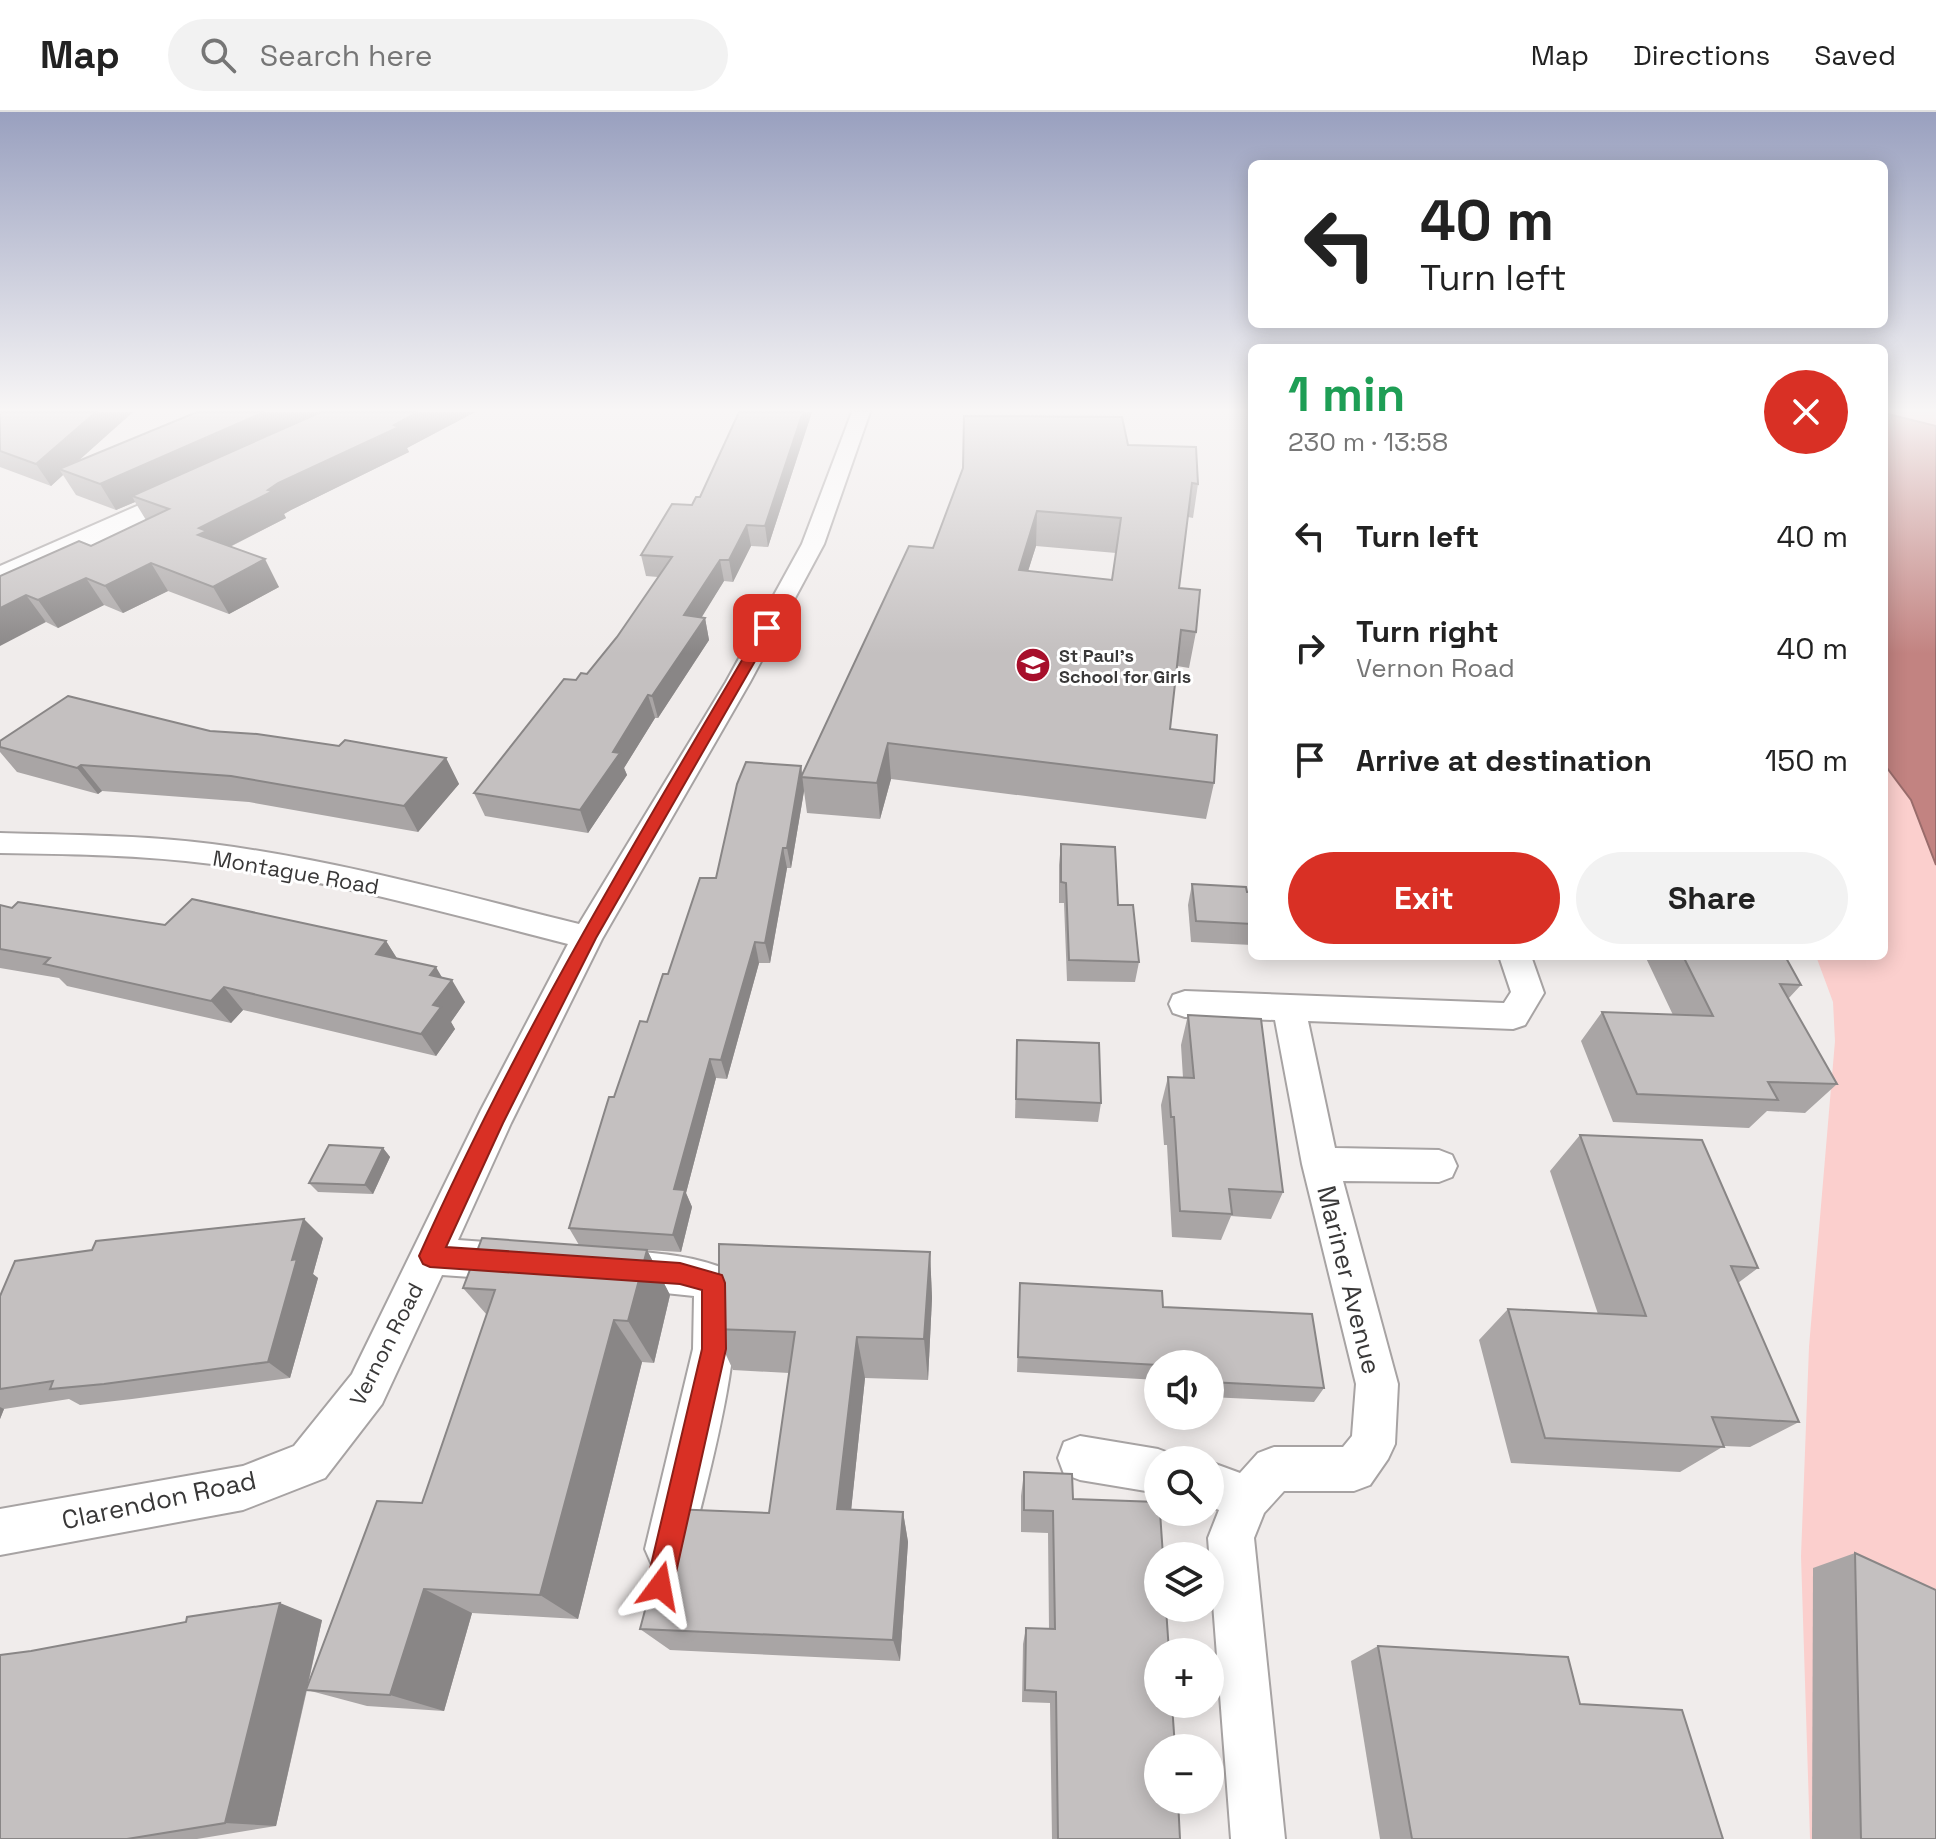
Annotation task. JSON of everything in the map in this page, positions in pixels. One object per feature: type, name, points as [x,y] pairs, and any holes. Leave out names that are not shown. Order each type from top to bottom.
[{"type":"main road","points":[[0,577],[186,493]]},
{"type":"street","name":"Vernon Road","points":[[345,1420],[367,1389],[494,1121],[587,937],[738,682],[813,544],[832,493]]},
{"type":"street","name":"Montague Road","points":[[0,843],[127,846],[240,859],[379,886],[587,937]]},
{"type":"street","points":[[1185,1004],[1513,1016],[1528,993],[1516,960]]},
{"type":"street","name":"Mariner Avenue","points":[[1258,1839],[1228,1491],[1274,1469],[1354,1469],[1373,1444],[1377,1384],[1320,1164],[1289,1007]]},
{"type":"street","points":[[1320,1164],[1439,1166]]},
{"type":"street","points":[[430,1256],[680,1274],[714,1283],[714,1349],[660,1586]]},
{"type":"street","name":"Clarendon Road","points":[[0,1532],[243,1488],[309,1462],[345,1420]]},
{"type":"street","points":[[1080,1458],[1144,1469]]},
{"type":"shaded area","points":[[1888,493],[1936,493],[1936,1839],[1810,1839],[1801,1556],[1809,1347],[1835,1041],[1833,1002],[1817,960],[1888,960]]},
{"type":"shaded area","points":[[1888,493],[1936,493],[1936,865],[1911,800],[1888,769]]},
{"type":"building","points":[[140,493],[270,493],[199,528],[207,531],[198,535],[265,559],[213,587],[151,563],[105,586],[86,578],[38,600],[26,595],[0,608],[0,576],[79,541],[91,546],[169,509],[132,496]]},
{"type":"building","points":[[702,493],[776,493],[765,526],[747,525],[729,560],[720,560],[684,615],[705,618],[652,696],[648,695],[613,752],[620,753],[580,810],[474,793],[564,679],[576,680],[581,673],[587,674],[617,637],[672,557],[641,555],[672,504],[692,505],[696,497]]},
{"type":"building","points":[[954,493],[1191,493],[1179,588],[1200,590],[1196,632],[1181,630],[1170,729],[1217,735],[1214,783],[888,743],[877,783],[801,777],[909,546],[933,548]],"holes":[[[1037,511],[1121,518],[1112,580],[1019,570]]]},
{"type":"building","points":[[68,696],[210,731],[257,734],[339,746],[345,740],[446,758],[404,806],[231,776],[81,765],[77,768],[0,747],[0,741]]},
{"type":"building","points":[[746,762],[801,766],[787,848],[783,848],[765,943],[755,942],[721,1060],[710,1059],[674,1189],[685,1190],[673,1235],[569,1228],[609,1097],[614,1097],[640,1021],[647,1022],[663,974],[668,974],[700,878],[716,878],[737,784]]},
{"type":"building","points":[[1061,844],[1115,847],[1118,905],[1133,905],[1139,962],[1069,960],[1066,883],[1061,882]]},
{"type":"building","points":[[1192,884],[1246,887],[1248,924],[1196,921]]},
{"type":"building","points":[[192,899],[386,941],[376,954],[436,967],[430,975],[452,980],[433,1005],[441,1007],[421,1034],[224,987],[211,1001],[44,964],[50,958],[0,949],[0,905],[12,908],[18,902],[165,925]]},
{"type":"building","points":[[1685,960],[1787,960],[1801,985],[1780,984],[1837,1084],[1768,1082],[1778,1100],[1637,1094],[1602,1012],[1713,1016]]},
{"type":"building","points":[[1188,1015],[1261,1019],[1283,1192],[1229,1189],[1232,1214],[1180,1211],[1174,1117],[1171,1117],[1168,1077],[1194,1078]]},
{"type":"building","points":[[1017,1040],[1099,1043],[1101,1103],[1016,1099]]},
{"type":"building","points":[[1580,1135],[1702,1140],[1758,1268],[1731,1266],[1799,1422],[1712,1417],[1724,1447],[1545,1438],[1508,1309],[1646,1316]]},
{"type":"building","points":[[329,1145],[383,1148],[365,1185],[309,1183]]},
{"type":"building","points":[[304,1219],[292,1260],[297,1259],[268,1362],[104,1384],[50,1389],[53,1381],[0,1389],[0,1296],[15,1261],[92,1250],[96,1241]]},
{"type":"building","points":[[482,1238],[647,1250],[628,1321],[614,1320],[540,1595],[424,1589],[390,1695],[306,1690],[377,1501],[422,1503],[495,1290],[463,1288]]},
{"type":"building","points":[[719,1244],[930,1252],[924,1339],[857,1337],[837,1509],[903,1512],[893,1640],[640,1629],[672,1509],[769,1513],[795,1332],[714,1329],[719,1306]]},
{"type":"building","points":[[1020,1283],[1162,1291],[1163,1307],[1312,1314],[1324,1388],[1224,1383],[1224,1350],[1144,1350],[1144,1364],[1018,1357]]},
{"type":"building","points":[[1024,1472],[1072,1474],[1073,1499],[1144,1502],[1144,1526],[1161,1526],[1162,1542],[1144,1542],[1144,1622],[1167,1622],[1168,1638],[1144,1638],[1144,1718],[1173,1718],[1174,1734],[1144,1734],[1144,1814],[1179,1814],[1180,1839],[1058,1839],[1056,1692],[1025,1690],[1026,1628],[1055,1629],[1053,1511],[1024,1510]]},
{"type":"building","points":[[1855,1553],[1936,1590],[1936,1839],[1861,1839]]},
{"type":"building","points":[[280,1603],[225,1823],[127,1839],[0,1839],[0,1655],[186,1622],[187,1617]]},
{"type":"building","points":[[1378,1646],[1568,1657],[1580,1704],[1682,1710],[1723,1839],[1412,1839]]},
{"type":"place","name":"St Paul's School for Girls","points":[[1033,665]]},
{"type":"route","points":[[660,1586],[714,1349],[714,1283],[680,1274],[430,1256],[587,937],[767,628]]}]
